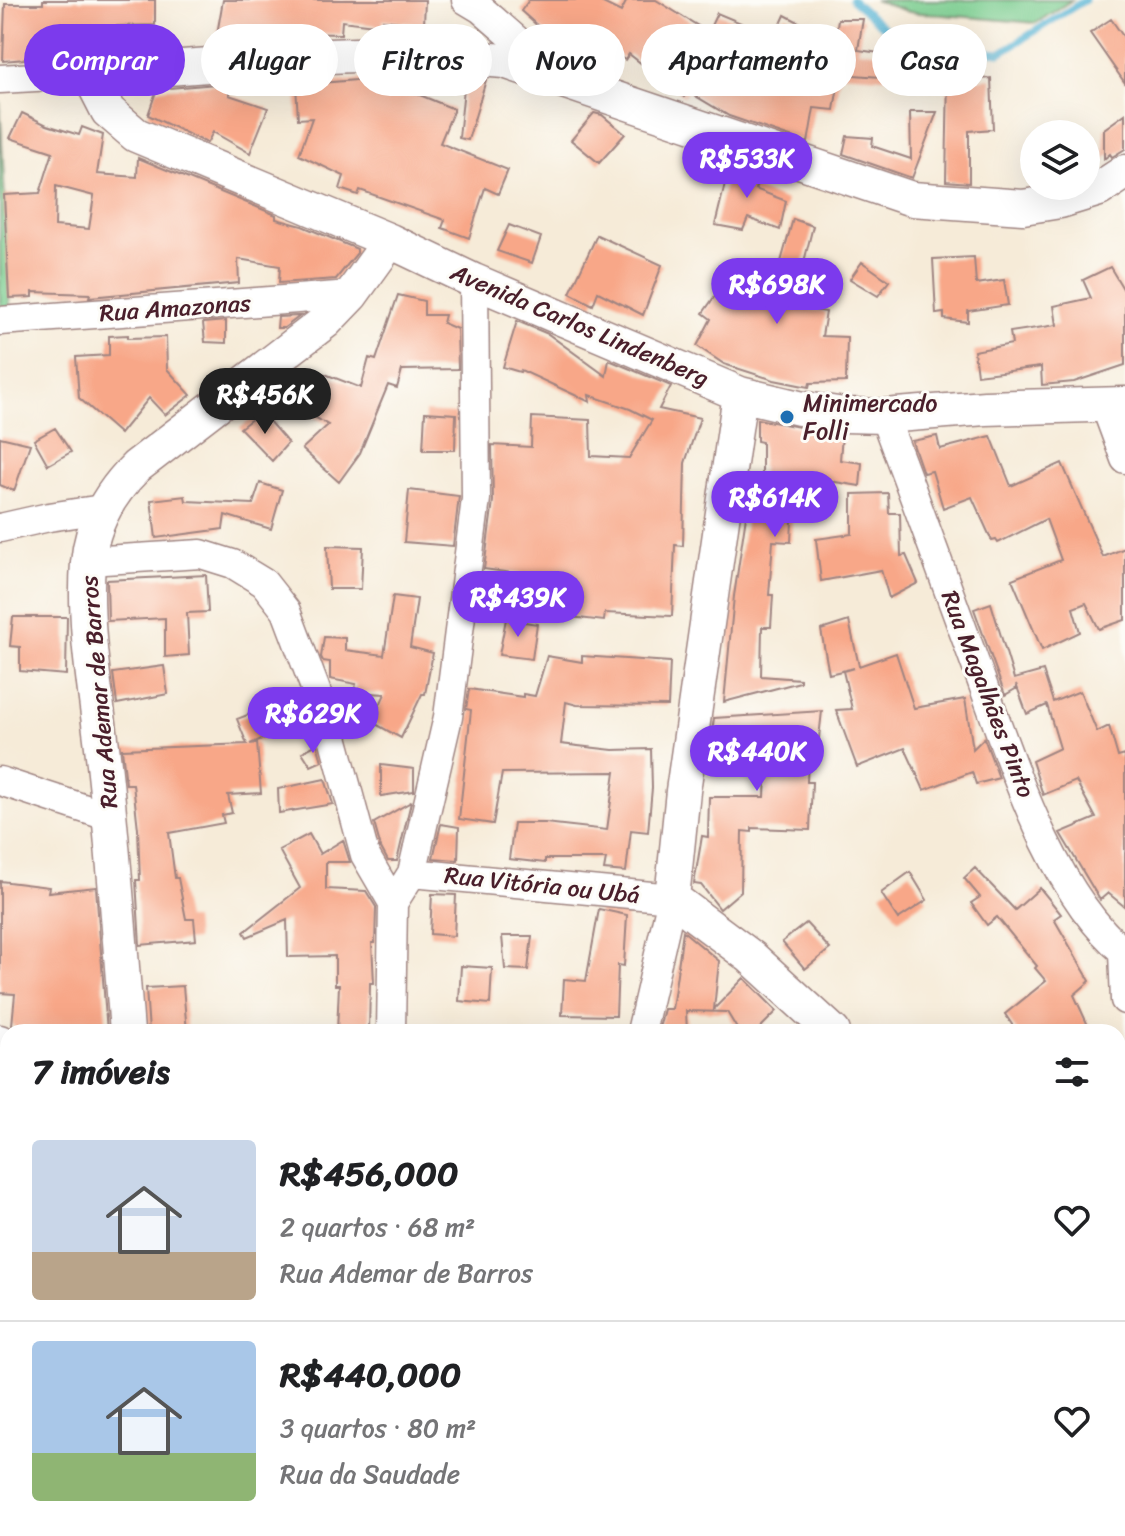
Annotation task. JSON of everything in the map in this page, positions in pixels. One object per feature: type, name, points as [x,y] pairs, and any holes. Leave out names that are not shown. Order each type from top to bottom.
[{"type":"street","points":[[466,0],[508,32]]},
{"type":"street","points":[[185,67],[411,53],[508,62]]},
{"type":"street","points":[[0,79],[24,78]]},
{"type":"street","name":"Avenida Carlos Lindenberg","points":[[100,96],[108,111],[136,135],[390,241],[474,281],[740,394],[844,415],[884,416],[985,408],[1115,404]]},
{"type":"street","points":[[605,96],[912,199],[1023,207],[1060,201],[1099,189],[1125,172]]},
{"type":"street","name":"Rua Ademar de Barros","points":[[126,1024],[110,817],[88,623],[88,561],[102,509],[118,485],[136,467],[326,321],[351,295],[390,241]]},
{"type":"street","points":[[393,903],[412,873],[448,717],[476,499],[474,281]]},
{"type":"street","name":"Rua Amazonas","points":[[0,321],[351,295]]},
{"type":"street","points":[[643,1024],[672,898],[683,791],[740,394]]},
{"type":"street","points":[[1115,404],[1125,459]]},
{"type":"street","name":"Rua Magalhães Pinto","points":[[884,416],[1008,750],[1047,846],[1090,918],[1124,953]]},
{"type":"street","points":[[0,528],[102,509]]},
{"type":"street","points":[[88,561],[201,554],[233,564],[264,583],[286,611],[332,733],[365,855],[393,903],[391,1024]]},
{"type":"street","points":[[0,781],[110,817]]},
{"type":"street","name":"Rua Vitória ou Ubá","points":[[412,873],[672,898]]},
{"type":"street","points":[[672,898],[751,957],[824,1024]]},
{"type":"street","points":[[1124,953],[1125,1000]]},
{"type":"green space","points":[[874,0],[1072,0],[1036,23],[909,12]]},
{"type":"green space","points":[[0,101],[10,307],[0,307]]},
{"type":"building","points":[[43,0],[155,0],[155,24],[24,24],[24,59],[3,61],[5,4],[43,4]]},
{"type":"building","points":[[223,0],[425,0],[424,24],[383,20],[383,24],[342,21],[341,34],[338,34],[338,24],[219,24]]},
{"type":"building","points":[[529,0],[597,0],[621,12],[627,0],[656,0],[695,24],[641,24],[641,63],[629,54],[625,60],[625,24],[536,24],[521,11]]},
{"type":"building","points":[[717,13],[741,24],[712,24]]},
{"type":"building","points":[[785,15],[802,24],[781,24]]},
{"type":"building","points":[[838,19],[863,19],[858,50],[872,52],[872,76],[856,75],[856,24],[837,24]]},
{"type":"building","points":[[1111,19],[1125,39],[1125,83],[1090,33]]},
{"type":"building","points":[[987,78],[991,78],[993,129],[969,131],[969,183],[946,181],[948,96],[987,96]]},
{"type":"building","points":[[354,80],[354,96],[422,96],[454,109],[440,143],[508,170],[498,194],[485,188],[469,238],[442,228],[445,220],[360,190],[358,195],[340,189],[344,176],[299,155],[312,118],[298,119],[297,96],[338,96],[338,82]]},
{"type":"building","points":[[201,85],[201,96],[232,96],[268,108],[250,153],[213,132],[207,143],[148,115],[155,96],[185,96],[185,87]]},
{"type":"building","points":[[463,96],[481,96],[468,140],[459,138]]},
{"type":"building","points":[[695,96],[836,96],[834,110],[814,108],[808,143],[729,116]]},
{"type":"building","points":[[910,112],[937,112],[912,178],[843,154],[847,136],[873,138],[872,146],[911,159]]},
{"type":"building","points":[[22,113],[79,135],[82,127],[103,135],[97,174],[137,177],[138,158],[276,215],[276,219],[302,226],[357,249],[357,253],[336,279],[279,283],[280,266],[238,259],[239,283],[89,297],[90,294],[33,292],[33,297],[9,298],[4,195],[40,193],[53,152],[10,138]],"holes":[[[56,186],[94,196],[89,229],[55,226]]]},
{"type":"building","points":[[594,113],[602,115],[625,134],[599,163],[571,140]]},
{"type":"building","points":[[1125,114],[1125,149],[1104,159],[1104,129]]},
{"type":"building","points":[[731,159],[762,170],[755,189],[786,201],[780,230],[748,218],[743,230],[715,225]]},
{"type":"building","points":[[793,219],[813,226],[800,278],[806,281],[795,307],[826,312],[822,336],[847,337],[846,382],[810,383],[809,387],[774,380],[724,364],[697,346],[711,319],[703,313],[717,293],[746,308],[768,264],[779,269]]},
{"type":"building","points":[[509,225],[541,237],[532,263],[497,251]]},
{"type":"building","points":[[597,235],[662,265],[643,315],[598,292],[593,305],[570,293]]},
{"type":"building","points":[[974,257],[976,284],[1004,280],[1008,305],[968,311],[968,322],[944,319],[944,313],[936,314],[933,259]]},
{"type":"building","points":[[862,262],[889,281],[878,296],[850,279]]},
{"type":"building","points":[[1110,267],[1125,292],[1125,365],[1074,382],[1042,385],[1041,367],[977,375],[974,351],[1012,344],[1010,332],[1057,325],[1054,306],[1091,298],[1083,280]]},
{"type":"building","points":[[398,295],[424,301],[424,315],[445,315],[443,323],[457,329],[458,369],[402,370],[397,388],[388,385],[360,453],[339,482],[302,449],[328,425],[277,395],[289,379],[322,398],[312,369],[361,388],[369,358],[376,360]]},
{"type":"building","points":[[300,316],[284,328],[277,328],[278,317]]},
{"type":"building","points":[[226,321],[226,343],[205,342],[203,323]]},
{"type":"building","points":[[517,321],[548,334],[606,376],[609,360],[671,386],[659,409],[700,418],[685,463],[683,546],[675,545],[672,616],[605,613],[604,621],[533,615],[540,577],[484,569],[493,501],[492,445],[531,447],[532,417],[590,420],[591,456],[629,458],[652,420],[589,395],[590,402],[521,370],[503,367]]},
{"type":"building","points":[[128,335],[128,338],[166,337],[167,369],[191,395],[165,415],[149,398],[120,434],[79,398],[76,357],[109,355],[109,336]]},
{"type":"building","points":[[261,412],[288,443],[272,461],[240,428]]},
{"type":"building","points":[[425,412],[456,414],[455,450],[423,450]]},
{"type":"building","points":[[757,419],[842,435],[840,460],[862,463],[860,486],[811,478],[809,500],[793,499],[791,542],[773,541],[769,595],[773,595],[771,627],[762,627],[761,676],[800,679],[800,682],[724,702],[734,596],[746,516],[746,493],[762,496],[762,442],[757,441]]},
{"type":"building","points":[[55,428],[71,452],[48,465],[34,440]]},
{"type":"building","points":[[937,436],[940,449],[991,436],[1011,486],[1062,463],[1103,557],[1125,548],[1125,620],[1099,629],[1086,603],[1073,608],[1080,632],[1042,650],[1012,579],[1061,560],[1046,519],[998,543],[992,541],[972,497],[943,508],[932,471],[923,473],[912,441]]},
{"type":"building","points":[[0,437],[30,444],[14,491],[0,485]]},
{"type":"building","points":[[260,483],[282,490],[271,529],[225,515],[223,529],[156,538],[151,500],[185,496],[186,501],[253,504]]},
{"type":"building","points":[[409,490],[459,496],[453,546],[404,542]]},
{"type":"building","points":[[888,493],[889,513],[900,513],[901,556],[906,555],[918,583],[889,598],[881,570],[821,581],[816,539],[852,534],[852,494]]},
{"type":"building","points":[[327,546],[363,547],[361,589],[329,589]]},
{"type":"building","points":[[206,575],[208,612],[187,613],[189,655],[165,657],[165,618],[108,621],[107,580]]},
{"type":"building","points":[[393,596],[417,599],[410,647],[433,653],[425,694],[422,694],[401,738],[372,722],[385,694],[354,692],[356,684],[330,679],[330,662],[323,661],[321,657],[324,637],[345,638],[345,650],[384,655]]},
{"type":"building","points":[[991,603],[1014,679],[1043,671],[1053,702],[1080,691],[1097,732],[1109,726],[1118,757],[1125,755],[1125,907],[1108,893],[1100,900],[1060,833],[1096,818],[1076,781],[1043,795],[1032,761],[1060,748],[1047,705],[1027,714],[1016,684],[1017,688],[1005,695],[974,609]]},
{"type":"building","points":[[13,617],[67,617],[66,675],[20,671],[20,647],[10,646]]},
{"type":"building","points":[[506,619],[537,624],[532,659],[499,655]]},
{"type":"building","points":[[849,621],[859,666],[896,653],[914,708],[965,699],[973,749],[984,738],[999,778],[976,784],[972,772],[924,790],[905,748],[857,767],[836,710],[852,709],[843,671],[854,668],[829,674],[821,630]]},
{"type":"building","points":[[547,656],[582,662],[582,656],[670,662],[668,706],[577,705],[566,702],[561,744],[613,750],[651,749],[652,788],[648,832],[631,830],[626,872],[604,870],[606,859],[545,859],[545,863],[509,859],[514,823],[607,830],[615,772],[502,773],[493,824],[459,819],[471,710],[466,709],[469,689],[535,696]]},
{"type":"building","points":[[164,666],[168,694],[117,704],[113,673]]},
{"type":"building","points":[[282,702],[295,725],[250,744],[257,743],[261,793],[228,795],[232,813],[222,815],[224,823],[169,833],[175,878],[178,878],[186,919],[194,919],[196,940],[140,945],[136,880],[140,880],[138,829],[133,784],[126,784],[122,749],[247,744],[237,719]]},
{"type":"building","points":[[822,711],[819,738],[809,738],[807,782],[812,782],[810,830],[752,828],[752,832],[742,831],[741,891],[720,909],[701,885],[694,884],[702,836],[708,837],[709,797],[765,797],[767,754],[709,753],[714,718]]},
{"type":"building","points":[[317,744],[322,761],[311,766],[302,752]]},
{"type":"building","points":[[381,765],[414,769],[414,791],[381,796]]},
{"type":"building","points":[[325,779],[333,804],[279,813],[278,789]]},
{"type":"building","points":[[411,802],[397,861],[388,861],[374,823]]},
{"type":"building","points":[[441,824],[459,827],[458,860],[433,858]]},
{"type":"building","points":[[309,834],[320,854],[343,840],[350,862],[326,862],[326,889],[366,891],[376,907],[375,943],[372,943],[374,983],[370,983],[369,1024],[337,1024],[339,985],[335,985],[335,956],[288,957],[287,920],[247,937],[244,932],[300,888],[279,850]]},
{"type":"building","points":[[975,868],[1015,910],[1040,888],[1061,914],[1054,919],[1090,981],[1074,995],[1087,1024],[1012,1024],[1005,1014],[1046,981],[997,917],[987,925],[971,903],[980,897],[964,878]]},
{"type":"building","points":[[910,872],[927,900],[898,919],[881,893]]},
{"type":"building","points":[[0,881],[49,887],[48,892],[96,887],[106,1024],[12,1024],[15,994],[0,993]]},
{"type":"building","points":[[432,894],[456,895],[454,936],[430,934]]},
{"type":"building","points":[[599,909],[627,915],[624,966],[618,965],[616,1016],[562,1015],[564,979],[586,981]]},
{"type":"building","points":[[806,923],[830,949],[805,969],[782,942]]},
{"type":"building","points":[[683,931],[719,961],[714,1009],[744,978],[777,1011],[764,1024],[734,1024],[727,1012],[686,1011],[687,1024],[660,1024],[664,1009],[672,1009]]},
{"type":"building","points":[[502,936],[532,936],[528,970],[505,969]]},
{"type":"building","points":[[461,966],[492,968],[490,1004],[459,1001]]},
{"type":"building","points":[[183,986],[186,1024],[148,1024],[146,988]]},
{"type":"waterway","points":[[852,0],[898,36],[963,42],[1000,53],[1085,0]]},
{"type":"place","name":"Minimercado Folli","points":[[787,417]]}]
